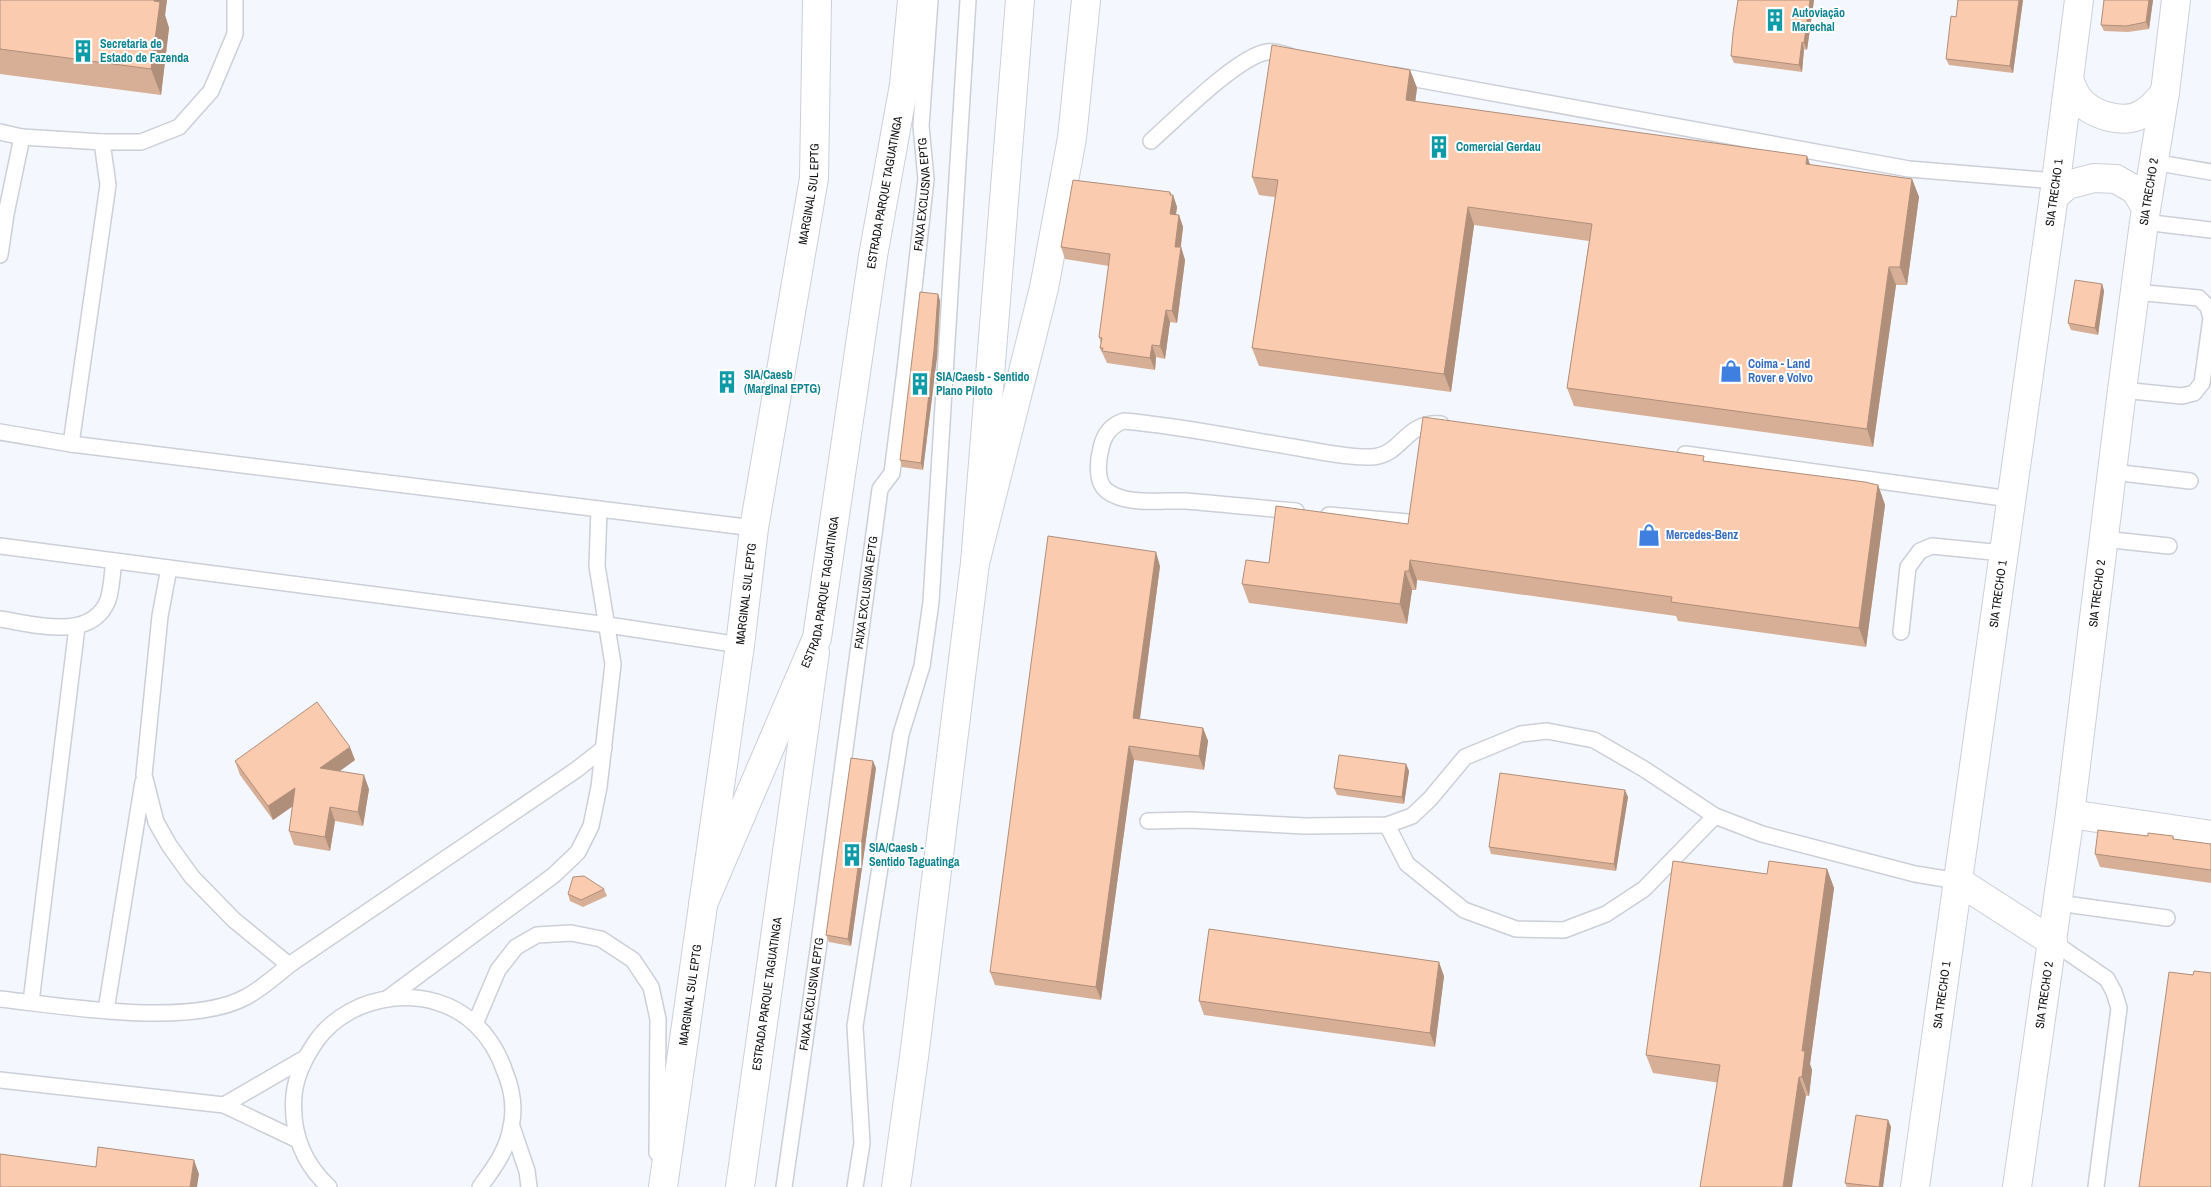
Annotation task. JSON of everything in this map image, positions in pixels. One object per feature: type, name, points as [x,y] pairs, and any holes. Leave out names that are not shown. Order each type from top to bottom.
[{"type":"main road","name":"MARGINAL SUL EPTG","points":[[663,1187],[740,645],[754,528],[814,178],[817,0]]},
{"type":"main road","name":"ESTRADA PARQUE TAGUATINGA","points":[[740,1187],[873,256],[904,85],[912,0]]},
{"type":"main road","points":[[896,1187],[917,1037],[975,563],[1020,0]]},
{"type":"main road","points":[[975,563],[1044,288],[1072,138],[1086,0]]},
{"type":"main road","name":"SIA TRECHO 1","points":[[1915,1187],[2055,189],[2079,0]]},
{"type":"main road","name":"SIA TRECHO 2","points":[[2017,1187],[2053,942],[2122,390],[2145,215],[2165,92],[2176,0]]},
{"type":"main road","points":[[2069,80],[2078,98],[2090,109],[2106,116],[2122,118],[2140,116],[2154,106],[2165,92]]},
{"type":"main road","points":[[2055,189],[2094,178],[2116,179],[2135,190],[2145,215]]},
{"type":"main road","points":[[703,904],[817,638]]},
{"type":"main road","points":[[2070,814],[2211,836]]},
{"type":"main road","points":[[1958,880],[2053,942]]},
{"type":"lane","points":[[0,132],[22,137],[102,142],[141,142],[179,127],[211,91],[235,34],[235,0]]},
{"type":"lane","name":"FAIXA EXCLUSIVA EPTG","points":[[784,1187],[880,489],[892,472],[904,380],[926,180],[921,126],[930,0]]},
{"type":"lane","points":[[855,1187],[862,1143],[854,1026],[901,734],[922,666],[931,602],[968,0]]},
{"type":"lane","points":[[1151,141],[1224,76],[1243,62],[1268,51],[1306,58]]},
{"type":"lane","points":[[1382,73],[1909,169],[2055,189]]},
{"type":"lane","points":[[0,255],[6,214],[22,137]]},
{"type":"lane","points":[[71,444],[108,185],[102,142]]},
{"type":"lane","points":[[2154,162],[2211,172]]},
{"type":"lane","points":[[2145,215],[2211,230]]},
{"type":"lane","points":[[2122,390],[2182,396],[2194,392],[2202,383],[2211,318],[2208,307],[2199,298],[2135,292]]},
{"type":"lane","points":[[1408,522],[1183,501],[1140,501],[1118,496],[1106,490],[1100,480],[1098,466],[1101,445],[1108,429],[1115,423],[1124,421],[1331,453],[1374,457],[1385,454],[1398,445],[1412,431],[1422,426],[1433,423],[1452,424]]},
{"type":"lane","points":[[0,432],[71,444],[754,528]]},
{"type":"lane","points":[[1666,452],[2010,499]]},
{"type":"lane","points":[[2113,472],[2190,481]]},
{"type":"lane","points":[[388,998],[554,875],[578,852],[591,826],[600,787],[613,664],[597,566],[599,509]]},
{"type":"lane","points":[[2103,539],[2169,546]]},
{"type":"lane","points":[[0,546],[608,625],[740,645]]},
{"type":"lane","points":[[1901,632],[1908,567],[1920,551],[1932,546],[2003,553]]},
{"type":"lane","points":[[1,624],[77,627],[99,615],[109,598],[114,561]]},
{"type":"lane","points":[[106,1010],[144,775],[159,625],[169,568]]},
{"type":"lane","points":[[31,1002],[77,627]]},
{"type":"lane","points":[[1148,821],[1190,820],[1305,826],[1386,825],[1412,816],[1430,799],[1465,757],[1521,734],[1547,731],[1594,740],[1644,769],[1715,816],[1762,834],[1915,874],[1958,880]]},
{"type":"lane","points":[[0,999],[106,1010],[161,1013],[188,1012],[218,1007],[245,998],[576,770],[604,748]]},
{"type":"lane","points":[[144,775],[156,822],[169,845],[192,877],[234,920],[289,966]]},
{"type":"lane","points":[[1386,825],[1407,864],[1464,910],[1516,929],[1564,930],[1606,914],[1644,889],[1715,816]]},
{"type":"lane","points":[[2058,903],[2167,918]]},
{"type":"lane","points":[[475,1024],[498,970],[516,947],[537,935],[571,933],[601,939],[633,960],[651,987],[658,1019],[656,1118],[658,1187]]},
{"type":"lane","points":[[2053,942],[2107,979],[2114,992],[2118,1008],[2096,1187]]},
{"type":"lane","points":[[328,1187],[315,1174],[298,1140],[293,1113],[295,1084],[305,1058],[326,1029],[354,1008],[388,998],[419,998],[449,1007],[475,1024],[499,1053],[512,1089],[512,1127],[527,1172],[528,1187]]},
{"type":"lane","points":[[224,1105],[305,1058]]},
{"type":"lane","points":[[0,1080],[224,1105],[298,1140]]},
{"type":"lane","points":[[480,1187],[500,1160],[512,1127]]},
{"type":"building","name":"Secretaria de Estado de Fazenda","points":[[0,0],[154,0],[160,2],[151,69],[0,49]]},
{"type":"building","name":"Autoviação Marechal","points":[[1738,0],[1810,0],[1799,65],[1731,56]]},
{"type":"building","points":[[1958,0],[2019,0],[2010,66],[1946,59],[1951,16],[1956,17]]},
{"type":"building","points":[[2104,0],[2149,0],[2146,22],[2126,26],[2101,25]]},
{"type":"building","points":[[1272,45],[1410,70],[1406,100],[1807,156],[1806,164],[1912,179],[1900,267],[1889,267],[1867,429],[1567,388],[1592,224],[1468,207],[1444,374],[1252,348],[1278,180],[1252,177]]},
{"type":"building","points":[[1073,180],[1170,192],[1170,195],[1173,195],[1170,214],[1179,215],[1175,247],[1181,247],[1172,311],[1166,310],[1160,346],[1152,345],[1150,358],[1102,351],[1103,348],[1100,348],[1102,338],[1099,337],[1110,254],[1061,247]]},
{"type":"building","points":[[2075,280],[2102,284],[2095,328],[2068,323]]},
{"type":"building","name":"SIA/Caesb - Sentido Plano Piloto","points":[[920,292],[938,294],[934,350],[921,463],[900,460]]},
{"type":"building","name":"Mercedes-Benz","points":[[1423,417],[1704,456],[1703,461],[1878,485],[1859,628],[1671,602],[1672,597],[1410,560],[1409,571],[1405,571],[1400,604],[1242,584],[1246,560],[1269,563],[1276,506],[1408,524]]},
{"type":"building","points":[[1048,536],[1156,552],[1133,718],[1203,728],[1199,756],[1129,746],[1096,987],[990,972]]},
{"type":"building","points":[[317,702],[350,747],[320,768],[364,775],[358,812],[330,807],[325,837],[289,831],[295,788],[268,806],[235,761]]},
{"type":"building","points":[[1339,755],[1406,764],[1402,797],[1334,788]]},
{"type":"building","name":"SIA/Caesb - Sentido Taguatinga","points":[[851,758],[873,761],[848,939],[826,935]]},
{"type":"building","points":[[1500,773],[1625,790],[1614,864],[1489,847]]},
{"type":"building","points":[[2098,830],[2148,836],[2148,833],[2173,836],[2173,839],[2211,844],[2211,870],[2095,854]]},
{"type":"building","points":[[1673,861],[1767,874],[1769,861],[1827,869],[1802,1051],[1805,1051],[1802,1077],[1799,1077],[1783,1187],[1700,1187],[1720,1065],[1646,1055]]},
{"type":"building","points":[[584,876],[604,889],[581,900],[568,894],[573,877]]},
{"type":"building","points":[[1209,929],[1439,962],[1430,1033],[1199,1001]]},
{"type":"building","points":[[2194,971],[2211,973],[2211,1187],[2139,1187],[2169,972],[2193,975]]},
{"type":"building","points":[[1856,1115],[1888,1120],[1879,1187],[1845,1183]]},
{"type":"building","points":[[98,1147],[194,1160],[190,1187],[0,1187],[0,1154],[96,1167]]},
{"type":"place","name":"Autoviação Marechal","points":[[1775,20]]},
{"type":"place","name":"Secretaria de Estado de Fazenda","points":[[83,51]]},
{"type":"place","name":"Comercial Gerdau","points":[[1439,147]]},
{"type":"place","name":"Coima - Land Rover e Volvo","points":[[1731,371]]},
{"type":"place","name":"SIA/Caesb (Marginal EPTG)","points":[[727,382]]},
{"type":"place","name":"SIA/Caesb - Sentido Plano Piloto","points":[[920,384]]},
{"type":"place","name":"Mercedes-Benz","points":[[1649,535]]},
{"type":"place","name":"SIA/Caesb - Sentido Taguatinga","points":[[852,855]]}]
